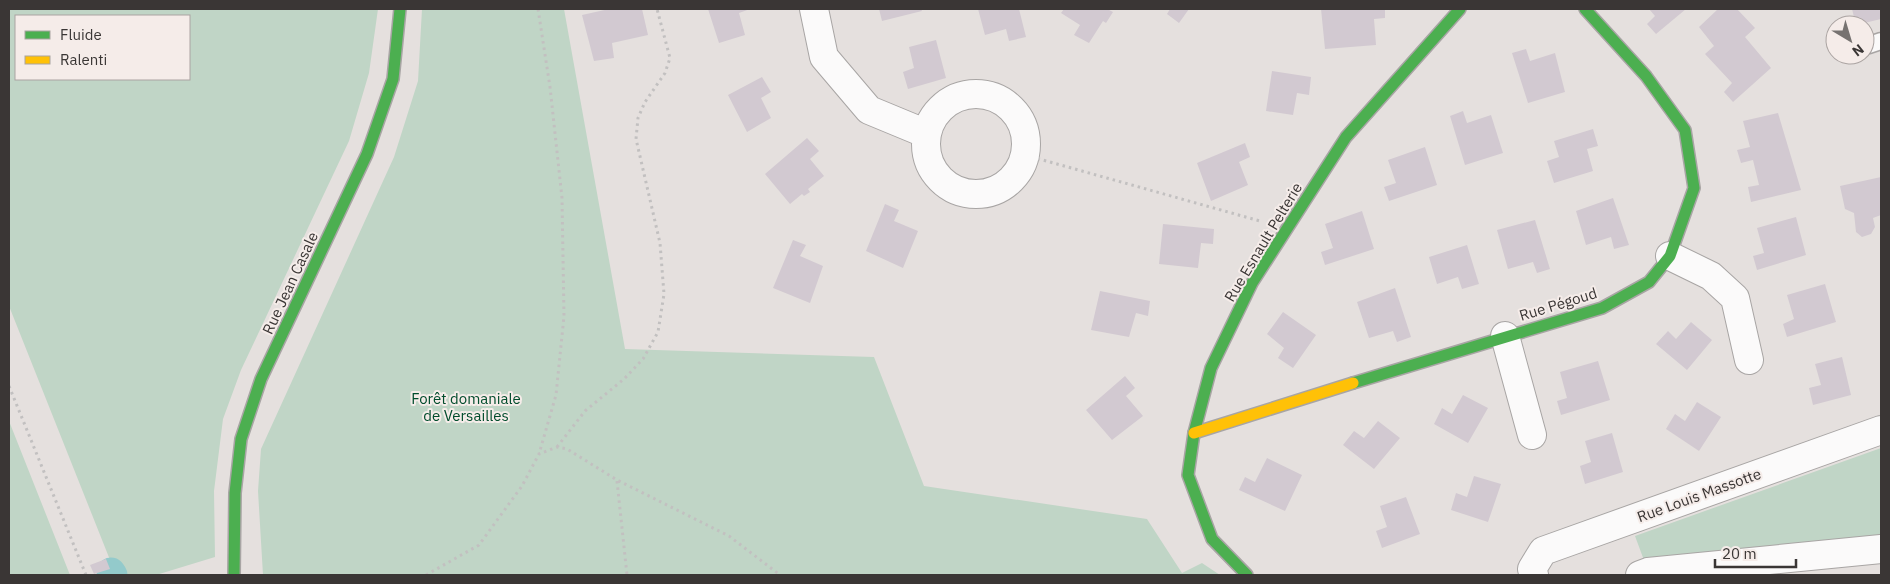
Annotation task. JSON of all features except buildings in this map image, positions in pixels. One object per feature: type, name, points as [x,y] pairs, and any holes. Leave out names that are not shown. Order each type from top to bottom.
[{"type":"street","name":"Rue Jean Casale","points":[[234,575],[235,493],[241,439],[261,378],[367,154],[393,78],[400,9]]},
{"type":"street","points":[[814,9],[824,57],[869,110],[926,134]]},
{"type":"street","name":"Rue Esnault Pelterie","points":[[1248,575],[1244,574],[1212,539],[1188,475],[1194,433],[1211,368],[1252,283],[1346,137],[1460,9]]},
{"type":"street","name":"Rue Pégoud","points":[[1194,433],[1505,336],[1602,308],[1649,282],[1670,256],[1694,188],[1685,130],[1646,76],[1585,9]]},
{"type":"street","points":[[970,94],[986,95],[1001,101],[1014,110],[1022,124],[1026,139],[1025,155],[1018,171],[1006,184],[999,188],[991,192],[974,194],[957,191],[942,182],[931,168],[926,152],[926,134],[932,120],[942,107],[956,98],[970,94]]},
{"type":"street","points":[[1670,256],[1711,276],[1735,298],[1748,360]]},
{"type":"street","points":[[1505,336],[1532,435]]},
{"type":"street","name":"Rue Louis Massotte","points":[[1534,575],[1532,569],[1543,551],[1881,430]]},
{"type":"street","points":[[1640,575],[1648,572],[1881,549]]},
{"type":"path","points":[[426,575],[479,545],[522,486],[539,454],[556,395],[564,316],[562,198],[550,87],[538,9]]},
{"type":"path","points":[[539,454],[557,447],[585,411],[624,379],[643,360],[658,332],[664,294],[660,243],[636,139],[638,118],[645,102],[665,73],[670,58],[657,9]]},
{"type":"path","points":[[1025,155],[1288,229]]},
{"type":"path","points":[[9,386],[86,575]]},
{"type":"path","points":[[557,447],[567,450],[617,480],[729,536],[780,575]]},
{"type":"path","points":[[617,480],[627,575]]},
{"type":"green space","points":[[9,9],[378,9],[369,73],[349,141],[241,370],[223,419],[214,491],[215,557],[156,575],[116,575],[9,306]]},
{"type":"green space","name":"Forêt domaniale de Versailles","points":[[422,9],[564,9],[625,349],[874,357],[924,486],[1147,519],[1182,573],[1202,563],[1220,575],[263,575],[258,491],[261,449],[394,157],[418,81]]},
{"type":"green space","points":[[9,421],[70,575],[9,575]]},
{"type":"green space","points":[[1881,448],[1881,541],[1645,563],[1635,536]]},
{"type":"traffic: fast","points":[[234,575],[235,493],[241,439],[261,379],[367,154],[393,79],[400,9]]},
{"type":"traffic: fast","points":[[1247,575],[1212,539],[1188,475],[1194,433],[1211,368],[1252,283],[1346,137],[1460,9]]},
{"type":"traffic: fast","points":[[1353,383],[1602,308],[1649,282],[1670,256],[1694,188],[1685,130],[1646,76],[1585,9]]},
{"type":"traffic: slow","points":[[1194,433],[1353,383]]}]
